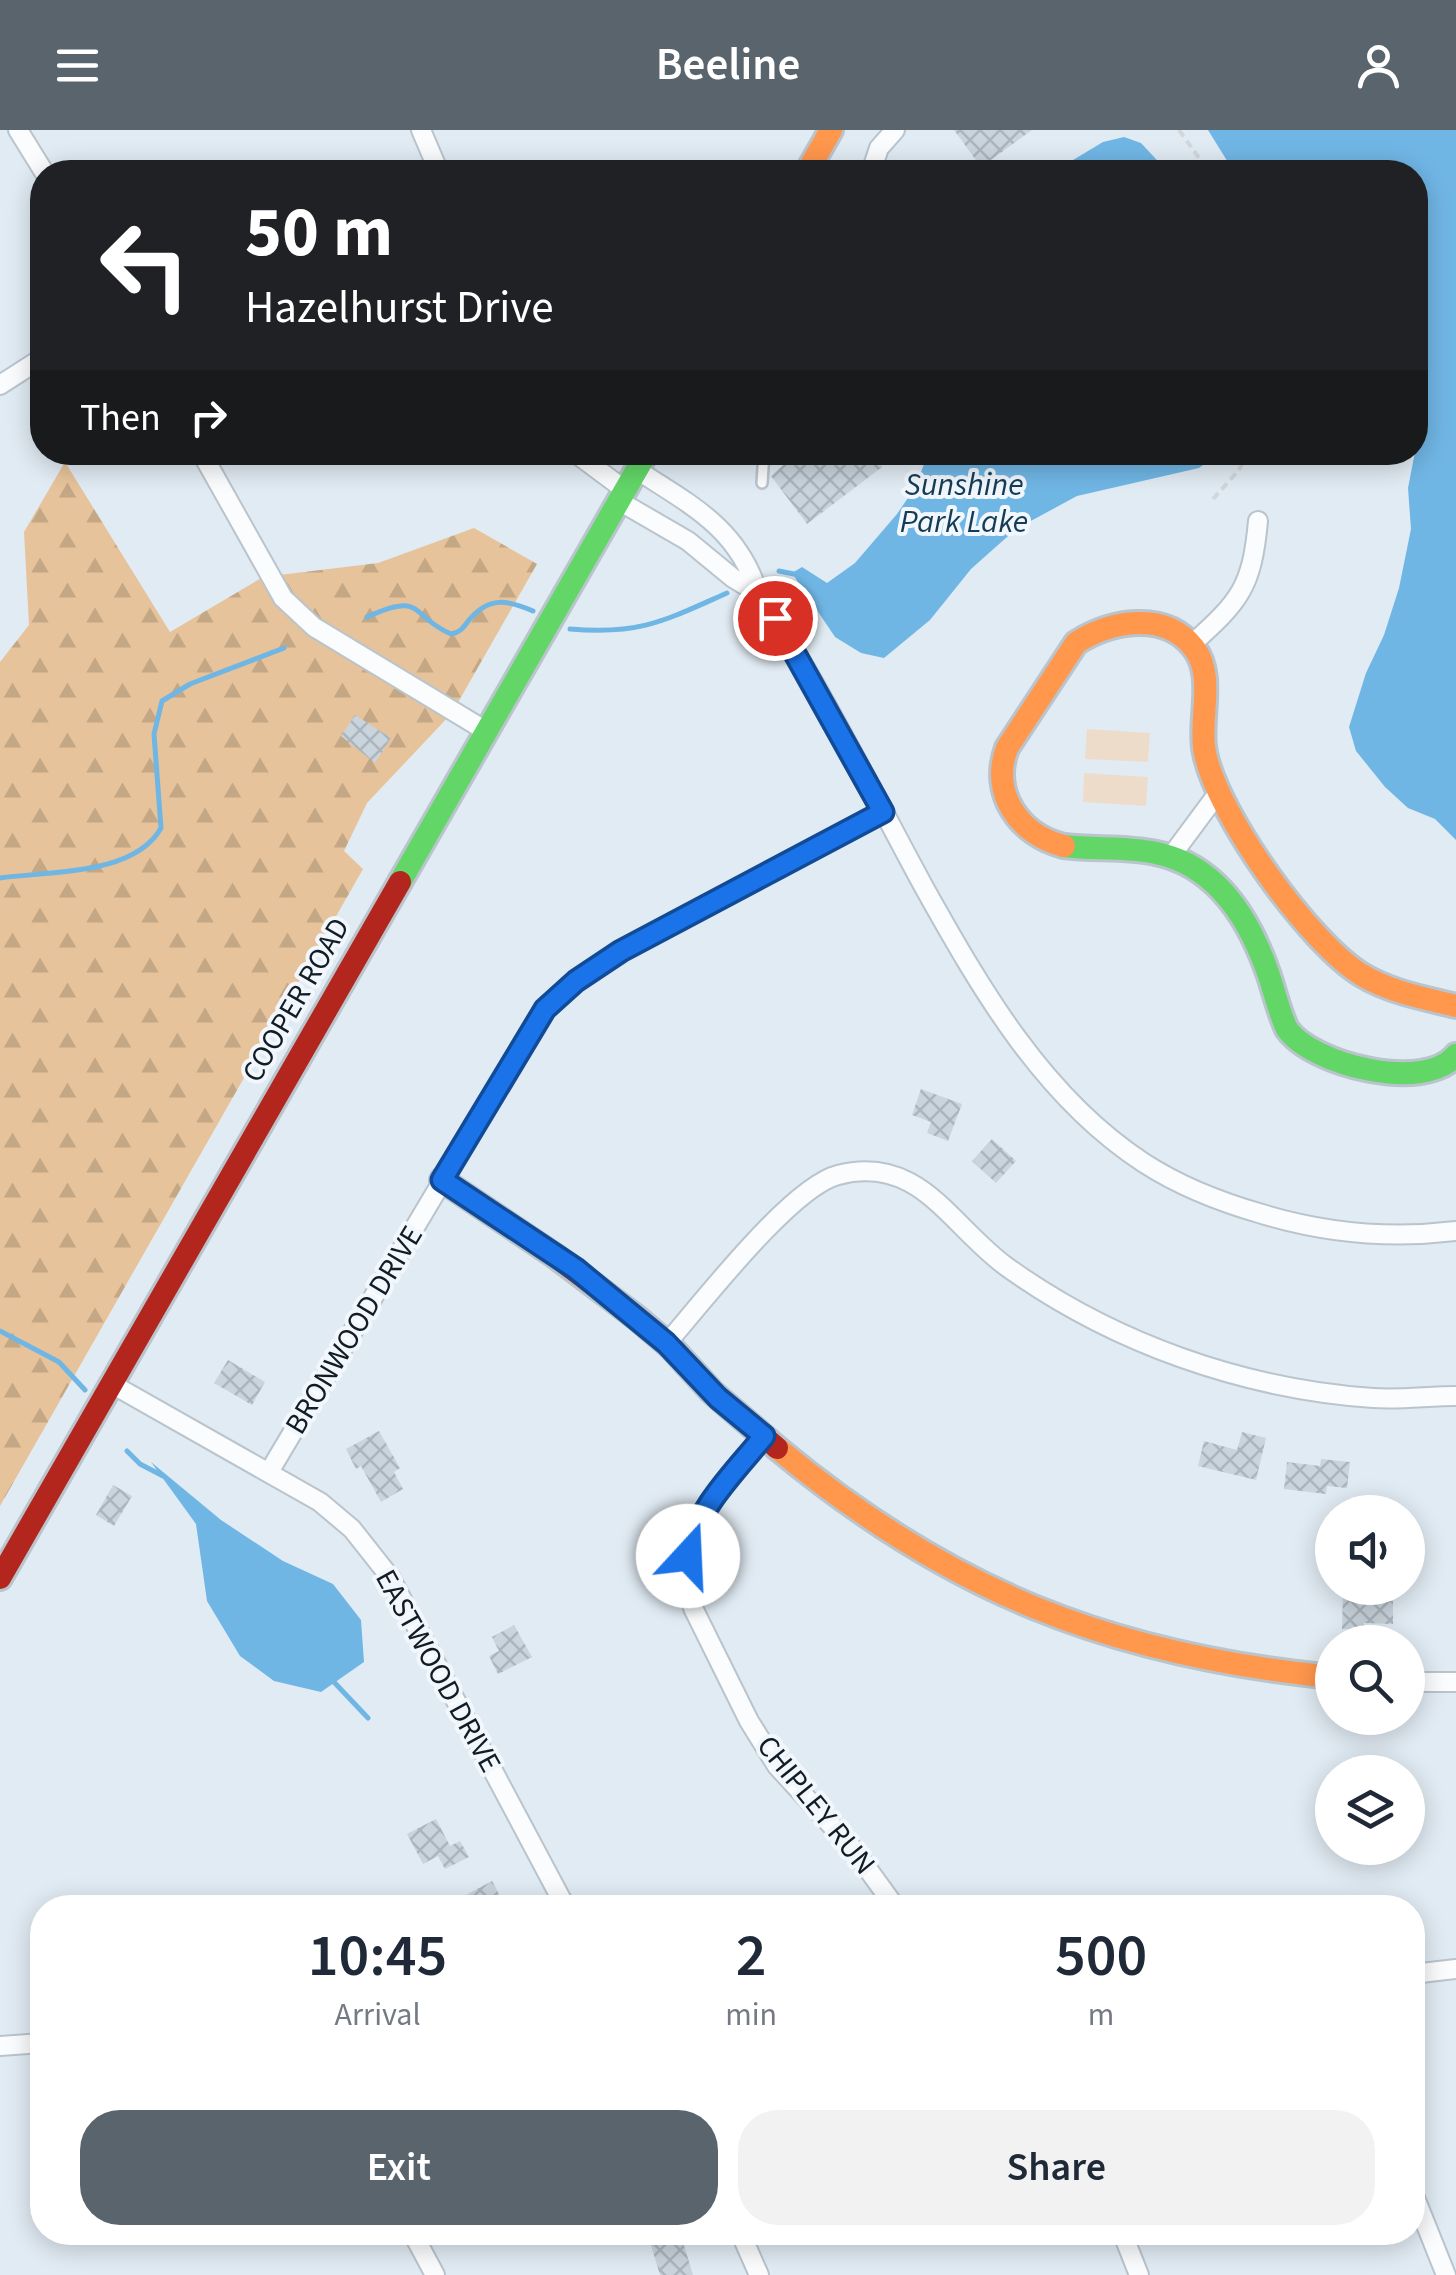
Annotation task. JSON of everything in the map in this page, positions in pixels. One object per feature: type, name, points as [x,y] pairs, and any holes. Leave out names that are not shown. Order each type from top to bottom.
[{"type":"street","points":[[18,130],[37,160]]},
{"type":"street","points":[[421,130],[434,160]]},
{"type":"street","points":[[814,160],[831,130]]},
{"type":"street","points":[[874,160],[878,148],[894,130]]},
{"type":"street","points":[[0,385],[30,366]]},
{"type":"street","points":[[208,465],[283,598],[314,627],[486,731]]},
{"type":"street","points":[[602,465],[698,510],[724,532],[749,564],[758,592],[974,977],[1041,1069],[1071,1103],[1142,1162],[1184,1187],[1280,1220],[1356,1233],[1456,1231]]},
{"type":"street","points":[[632,479],[688,540],[734,578],[758,592]]},
{"type":"street","name":"COOPER ROAD","points":[[0,1578],[632,479]]},
{"type":"street","points":[[1192,644],[1234,604],[1254,565],[1258,521]]},
{"type":"street","points":[[1456,1006],[1381,984],[1350,968],[1332,951],[1231,817],[1218,792],[1204,738],[1203,668],[1192,644],[1144,623],[1119,622],[1093,631],[1076,643],[1006,751],[1002,766],[1009,805],[1028,831],[1041,840],[1070,847],[1130,848],[1172,855],[1214,884],[1245,919],[1265,960],[1288,1031],[1302,1045],[1328,1058],[1397,1072],[1438,1070],[1456,1055]]},
{"type":"street","points":[[1172,855],[1218,792]]},
{"type":"street","name":"BRONWOOD DRIVE","points":[[269,1472],[545,1009],[576,981],[621,951],[883,812]]},
{"type":"street","points":[[666,1343],[786,1208],[809,1188],[834,1175],[878,1171],[902,1176],[921,1188],[1007,1267],[1092,1319],[1137,1341],[1248,1378],[1300,1390],[1376,1398],[1456,1396]]},
{"type":"street","points":[[442,1180],[576,1269],[666,1343],[718,1398],[764,1436],[859,1512],[918,1551],[994,1592],[1106,1638],[1170,1655],[1264,1672],[1315,1675]]},
{"type":"street","name":"EASTWOOD DRIVE","points":[[110,1383],[320,1502],[352,1529],[390,1577],[559,1895]]},
{"type":"street","name":"CHIPLEY RUN","points":[[764,1436],[702,1513],[692,1534],[688,1584],[693,1608],[749,1721],[777,1766],[854,1850],[887,1895]]},
{"type":"street","points":[[1425,1682],[1456,1682]]},
{"type":"street","points":[[1425,1973],[1456,1969]]},
{"type":"street","points":[[0,2046],[30,2043]]},
{"type":"street","points":[[1425,2222],[1446,2275]]},
{"type":"street","points":[[419,2245],[435,2275]]},
{"type":"street","points":[[746,2245],[759,2275]]},
{"type":"street","points":[[1127,2245],[1139,2275]]},
{"type":"lane","points":[[762,483],[763,465]]},
{"type":"path","points":[[1179,130],[1200,160]]},
{"type":"path","points":[[1213,499],[1242,465]]},
{"type":"shaded area","points":[[1087,729],[1150,733],[1148,762],[1085,759]]},
{"type":"shaded area","points":[[1084,773],[1148,777],[1146,806],[1083,802]]},
{"type":"green space","points":[[63,465],[67,465],[170,632],[263,577],[378,563],[474,528],[537,564],[452,713],[367,803],[344,851],[363,869],[0,1506],[0,662],[29,625],[24,532]]},
{"type":"water","points":[[1208,130],[1456,130],[1456,840],[1435,819],[1408,808],[1385,787],[1356,751],[1349,727],[1399,588],[1411,529],[1408,488],[1412,465],[1428,465],[1428,160],[1227,160]]},
{"type":"water","points":[[1124,137],[1141,143],[1157,160],[1073,160],[1103,142]]},
{"type":"water","name":"Sunshine Park Lake","points":[[923,465],[1203,465],[1077,496],[1016,529],[971,569],[930,620],[884,658],[861,653],[835,637],[792,573],[802,567],[827,583],[855,563],[916,486]]},
{"type":"water","points":[[151,1462],[221,1520],[283,1561],[333,1584],[361,1620],[364,1662],[321,1692],[274,1681],[240,1656],[207,1601],[196,1524]]},
{"type":"building","points":[[954,130],[1032,130],[991,160],[976,160]]},
{"type":"building","points":[[783,465],[882,467],[807,524],[771,476]]},
{"type":"building","points":[[355,715],[391,738],[375,763],[341,736]]},
{"type":"building","points":[[921,1089],[962,1104],[948,1141],[927,1133],[931,1122],[912,1115]]},
{"type":"building","points":[[992,1139],[1016,1161],[996,1183],[972,1161]]},
{"type":"building","points":[[228,1360],[265,1382],[252,1405],[214,1383]]},
{"type":"building","points":[[379,1431],[400,1468],[394,1472],[403,1489],[381,1502],[361,1466],[356,1469],[346,1449]]},
{"type":"building","points":[[1242,1432],[1266,1438],[1256,1480],[1198,1466],[1204,1441],[1237,1450]]},
{"type":"building","points":[[1321,1459],[1350,1462],[1347,1488],[1327,1486],[1326,1494],[1284,1489],[1287,1462],[1320,1466]]},
{"type":"building","points":[[113,1485],[132,1496],[114,1526],[96,1515]]},
{"type":"building","points":[[1343,1605],[1393,1605],[1393,1624],[1342,1625]]},
{"type":"building","points":[[514,1625],[532,1657],[498,1674],[489,1656],[499,1651],[492,1637]]},
{"type":"building","points":[[436,1819],[450,1846],[460,1841],[469,1857],[445,1869],[438,1856],[423,1864],[407,1834]]},
{"type":"building","points":[[492,1881],[499,1895],[466,1895]]},
{"type":"building","points":[[651,2245],[684,2245],[693,2275],[660,2275]]},
{"type":"waterway","points":[[779,571],[799,575]]},
{"type":"waterway","points":[[570,629],[634,628],[727,593]]},
{"type":"waterway","points":[[367,617],[408,606],[451,634],[491,604],[515,604],[533,611]]},
{"type":"waterway","points":[[0,878],[111,863],[148,844],[161,828],[154,734],[162,701],[190,684],[284,648]]},
{"type":"waterway","points":[[0,1331],[59,1362],[85,1390]]},
{"type":"waterway","points":[[127,1451],[140,1464],[163,1476]]},
{"type":"waterway","points":[[332,1680],[368,1718]]},
{"type":"traffic: fast","points":[[400,882],[640,465]]},
{"type":"traffic: fast","points":[[1064,846],[1156,853],[1177,859],[1212,881],[1250,931],[1287,1029],[1320,1054],[1369,1070],[1395,1073],[1441,1066],[1456,1055]]},
{"type":"traffic: slow","points":[[814,160],[831,130]]},
{"type":"traffic: slow","points":[[1064,846],[1034,832],[1012,810],[1002,781],[1007,748],[1076,643],[1121,625],[1153,624],[1168,628],[1182,636],[1201,659],[1205,685],[1203,740],[1213,779],[1246,842],[1292,907],[1341,959],[1362,975],[1396,990],[1456,1006]]},
{"type":"traffic: slow","points":[[777,1448],[905,1541],[1036,1608],[1104,1633],[1176,1652],[1315,1675]]},
{"type":"traffic: jam","points":[[0,1578],[400,882]]},
{"type":"traffic: jam","points":[[442,1180],[555,1256],[636,1317],[670,1346],[712,1392],[777,1448]]},
{"type":"route","points":[[688,1556],[692,1534],[702,1513],[764,1436],[718,1398],[666,1343],[576,1269],[442,1180],[545,1009],[576,981],[621,951],[883,812],[775,618]]}]
